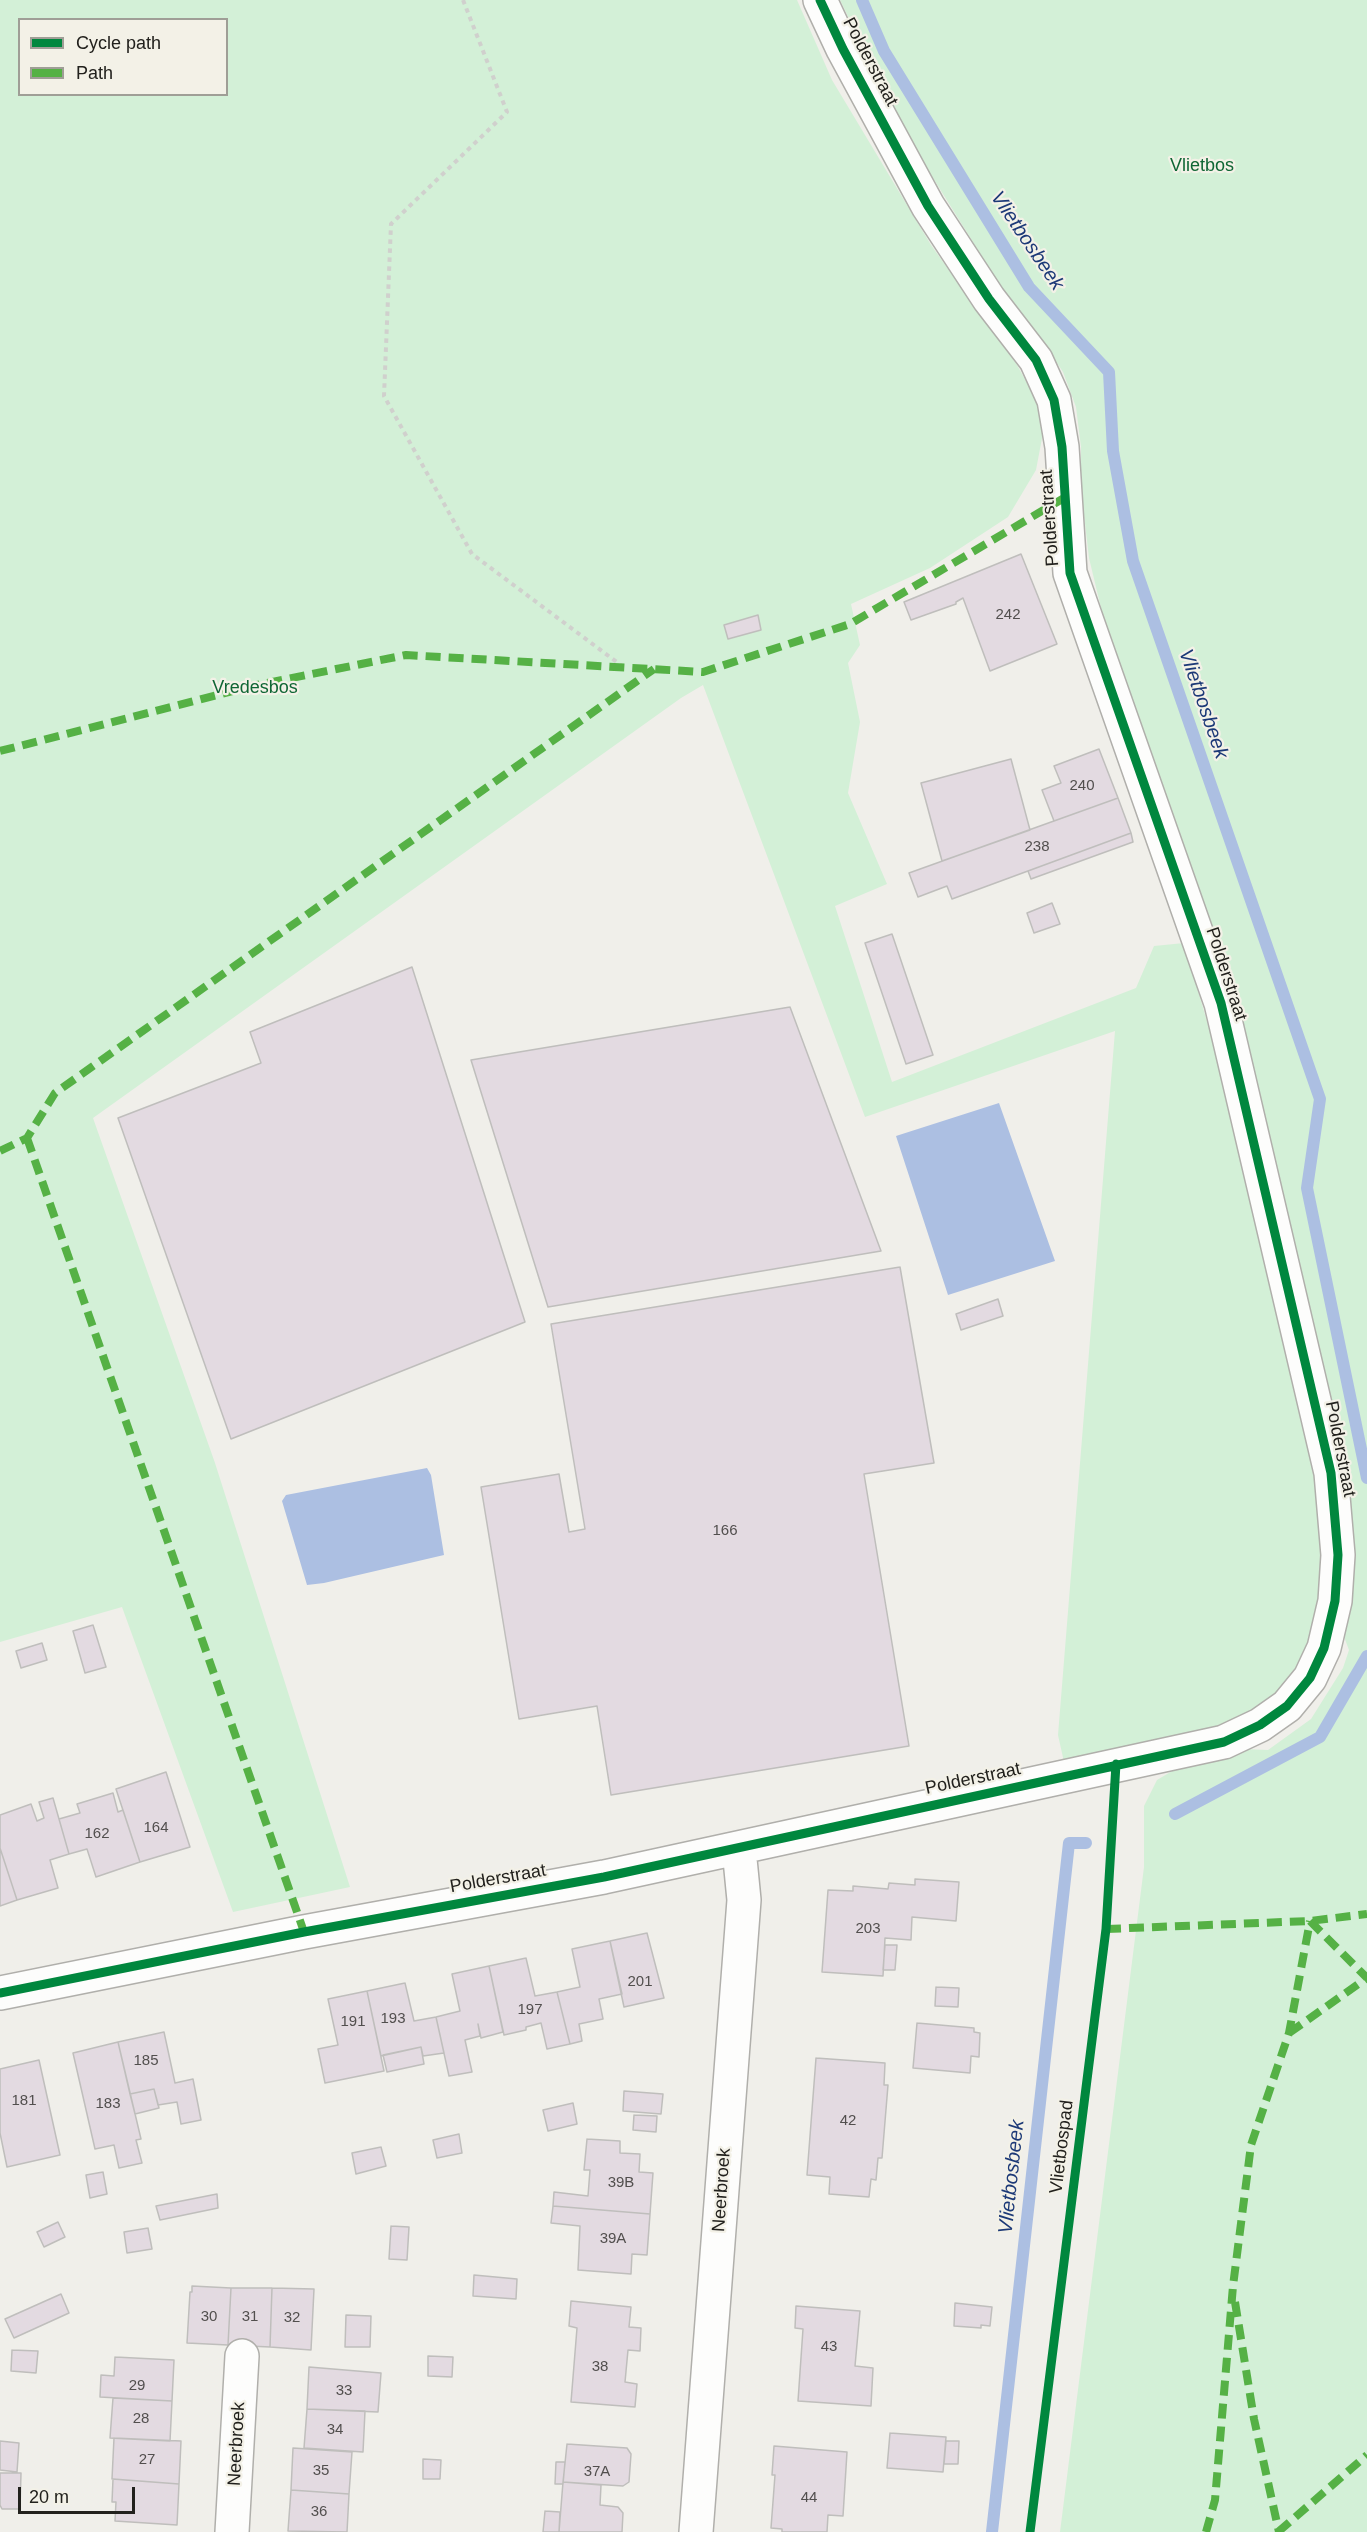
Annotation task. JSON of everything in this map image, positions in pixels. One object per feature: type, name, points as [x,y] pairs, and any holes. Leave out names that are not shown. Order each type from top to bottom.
[{"type":"street","name":"Polderstraat","points":[[0,1993],[137,1964],[604,1877],[1224,1742],[1260,1725],[1287,1706],[1310,1678],[1324,1647],[1335,1601],[1338,1555],[1331,1473],[1221,1003],[1070,573],[1062,447],[1054,400],[1036,360],[989,299],[928,206],[843,49],[820,0]]},
{"type":"street","name":"Neerbroek","points":[[696,2532],[744,1900],[739,1849]]},
{"type":"street","name":"Neerbroek","points":[[232,2532],[242,2356]]},
{"type":"path","points":[[463,0],[507,112],[391,224],[384,396],[472,554],[622,666]]},
{"type":"green space","name":"Vredesbos","points":[[0,0],[797,0],[832,80],[931,245],[1017,365],[1046,417],[1036,470],[1008,517],[930,568],[851,604],[860,645],[848,663],[860,722],[848,793],[887,884],[835,906],[892,1082],[1136,988],[1154,946],[1184,943],[1218,1059],[1319,1468],[1326,1553],[1319,1611],[1299,1664],[1274,1695],[1239,1722],[1064,1762],[1058,1735],[1115,1031],[865,1117],[703,685],[681,698],[93,1118],[215,1463],[350,1887],[233,1912],[122,1607],[0,1642]]},
{"type":"green space","name":"Vlietbos","points":[[840,0],[1367,0],[1367,2532],[1060,2532],[1144,1867],[1144,1806],[1157,1780],[1184,1764],[1243,1749],[1268,1750],[1311,1719],[1343,1668],[1349,1650],[1343,1634],[1349,1491],[1108,637],[1089,558],[1081,489],[1081,447],[1076,407],[1063,372],[1037,333],[1009,300],[905,133]]},
{"type":"water","points":[[999,1103],[1055,1261],[948,1295],[896,1136]]},
{"type":"water","points":[[427,1468],[431,1475],[444,1555],[307,1585],[282,1501],[286,1495]]},
{"type":"building","points":[[1021,554],[1057,644],[990,671],[963,598],[956,604],[911,620],[904,602]]},
{"type":"building","points":[[758,615],[761,630],[728,639],[724,625]]},
{"type":"building","points":[[1099,749],[1118,798],[1054,821],[1042,790],[1061,783],[1054,766]]},
{"type":"building","points":[[1011,759],[1030,830],[942,861],[921,783]]},
{"type":"building","points":[[1118,798],[1131,833],[952,899],[947,886],[918,897],[909,873]]},
{"type":"building","points":[[1131,833],[1133,842],[1031,879],[1028,871]]},
{"type":"building","points":[[1052,903],[1060,924],[1034,933],[1027,913]]},
{"type":"building","points":[[892,934],[933,1055],[906,1064],[865,943]]},
{"type":"building","points":[[412,967],[525,1322],[231,1439],[118,1118],[261,1063],[250,1032]]},
{"type":"building","points":[[790,1007],[881,1251],[548,1307],[471,1060]]},
{"type":"building","points":[[900,1267],[934,1463],[864,1474],[909,1746],[611,1795],[597,1706],[519,1719],[481,1487],[559,1474],[569,1532],[585,1529],[551,1324]]},
{"type":"building","points":[[998,1299],[1003,1316],[961,1330],[956,1314]]},
{"type":"building","points":[[93,1625],[106,1667],[85,1673],[73,1631]]},
{"type":"building","points":[[42,1643],[47,1660],[21,1668],[16,1651]]},
{"type":"building","points":[[166,1772],[190,1847],[140,1862],[116,1789]]},
{"type":"building","points":[[113,1793],[118,1812],[123,1810],[140,1862],[96,1877],[87,1849],[69,1854],[59,1819],[80,1813],[77,1804]]},
{"type":"building","points":[[53,1798],[69,1854],[50,1860],[58,1888],[17,1900],[0,1848],[0,1815],[31,1804],[37,1821],[44,1818],[39,1802]]},
{"type":"building","points":[[0,1848],[17,1900],[0,1906]]},
{"type":"building","points":[[915,1879],[959,1882],[956,1921],[912,1917],[911,1940],[885,1938],[883,1976],[822,1972],[828,1890],[853,1891],[853,1886],[888,1889],[889,1883],[915,1885]]},
{"type":"building","points":[[647,1933],[664,1998],[624,2007],[610,1941]]},
{"type":"building","points":[[610,1941],[622,1994],[599,1999],[603,2019],[579,2024],[582,2041],[570,2044],[557,1992],[580,1987],[572,1949]]},
{"type":"building","points":[[885,1945],[897,1945],[895,1970],[883,1970]]},
{"type":"building","points":[[526,1958],[535,1996],[557,1992],[570,2044],[547,2049],[541,2023],[526,2027],[526,2030],[504,2035],[489,1966]]},
{"type":"building","points":[[489,1966],[503,2032],[481,2038],[478,2024],[480,2036],[465,2040],[472,2072],[449,2076],[436,2017],[460,2011],[452,1974]]},
{"type":"building","points":[[405,1983],[414,2021],[436,2017],[444,2053],[423,2056],[421,2047],[381,2056],[367,1991]]},
{"type":"building","points":[[936,1987],[959,1988],[958,2007],[935,2006]]},
{"type":"building","points":[[367,1991],[384,2071],[325,2083],[318,2049],[338,2045],[328,1999]]},
{"type":"building","points":[[917,2023],[974,2028],[974,2032],[980,2033],[979,2057],[971,2056],[970,2073],[913,2068]]},
{"type":"building","points":[[164,2032],[175,2083],[193,2079],[201,2120],[181,2124],[177,2102],[158,2105],[154,2089],[130,2094],[118,2042]]},
{"type":"building","points":[[118,2042],[141,2139],[136,2140],[142,2163],[119,2168],[114,2145],[95,2149],[73,2053]]},
{"type":"building","points":[[421,2047],[424,2064],[387,2072],[383,2055]]},
{"type":"building","points":[[816,2058],[885,2063],[884,2085],[888,2085],[882,2158],[878,2158],[876,2180],[871,2179],[869,2197],[829,2194],[830,2177],[807,2175]]},
{"type":"building","points":[[39,2060],[60,2155],[7,2167],[0,2133],[0,2069]]},
{"type":"building","points":[[154,2089],[159,2108],[135,2114],[130,2094]]},
{"type":"building","points":[[624,2091],[663,2094],[661,2114],[623,2111]]},
{"type":"building","points":[[573,2103],[577,2124],[548,2131],[543,2110]]},
{"type":"building","points":[[634,2115],[657,2116],[656,2132],[633,2130]]},
{"type":"building","points":[[459,2134],[462,2153],[437,2158],[433,2140]]},
{"type":"building","points":[[587,2139],[620,2141],[620,2153],[640,2154],[639,2172],[653,2173],[650,2214],[553,2206],[554,2192],[588,2196],[590,2170],[584,2170]]},
{"type":"building","points":[[381,2147],[386,2166],[356,2174],[352,2153]]},
{"type":"building","points":[[103,2172],[107,2194],[90,2198],[86,2175]]},
{"type":"building","points":[[217,2194],[218,2208],[160,2220],[156,2206]]},
{"type":"building","points":[[553,2206],[650,2214],[647,2255],[632,2254],[631,2274],[578,2270],[580,2226],[551,2223]]},
{"type":"building","points":[[58,2222],[65,2237],[44,2247],[37,2232]]},
{"type":"building","points":[[391,2226],[409,2227],[407,2260],[389,2259]]},
{"type":"building","points":[[148,2228],[152,2249],[127,2253],[124,2232]]},
{"type":"building","points":[[474,2275],[517,2279],[516,2299],[473,2296]]},
{"type":"building","points":[[192,2286],[231,2288],[228,2345],[187,2343]]},
{"type":"building","points":[[231,2288],[272,2288],[270,2347],[228,2345]]},
{"type":"building","points":[[272,2288],[314,2289],[311,2350],[270,2347]]},
{"type":"building","points":[[61,2294],[69,2313],[14,2338],[5,2319]]},
{"type":"building","points":[[571,2301],[631,2307],[629,2327],[641,2328],[640,2351],[628,2350],[625,2382],[637,2384],[635,2407],[571,2402],[577,2328],[569,2326]]},
{"type":"building","points":[[955,2303],[992,2307],[990,2326],[981,2325],[981,2328],[954,2326]]},
{"type":"building","points":[[796,2306],[860,2311],[855,2366],[873,2368],[871,2406],[798,2401],[803,2329],[795,2328]]},
{"type":"building","points":[[346,2315],[371,2316],[370,2347],[345,2347]]},
{"type":"building","points":[[12,2350],[38,2351],[36,2373],[11,2371]]},
{"type":"building","points":[[428,2356],[453,2357],[452,2377],[428,2376]]},
{"type":"building","points":[[115,2357],[174,2360],[172,2401],[100,2397],[101,2375],[114,2376]]},
{"type":"building","points":[[309,2367],[381,2373],[378,2412],[307,2409]]},
{"type":"building","points":[[113,2398],[172,2401],[170,2441],[110,2438]]},
{"type":"building","points":[[307,2409],[365,2411],[363,2452],[304,2448]]},
{"type":"building","points":[[890,2433],[946,2437],[943,2472],[887,2468]]},
{"type":"building","points":[[114,2438],[181,2441],[179,2484],[112,2479]]},
{"type":"building","points":[[0,2441],[19,2443],[17,2472],[0,2470]]},
{"type":"building","points":[[946,2441],[959,2441],[958,2464],[944,2464]]},
{"type":"building","points":[[567,2444],[627,2448],[631,2454],[629,2482],[623,2486],[563,2482]]},
{"type":"building","points":[[774,2446],[847,2452],[843,2516],[828,2515],[827,2532],[782,2532],[782,2529],[771,2528],[775,2475],[772,2475]]},
{"type":"building","points":[[293,2448],[352,2452],[349,2494],[291,2490]]},
{"type":"building","points":[[423,2459],[441,2460],[440,2479],[423,2479]]},
{"type":"building","points":[[556,2462],[565,2462],[563,2484],[555,2484]]},
{"type":"building","points":[[0,2473],[21,2473],[20,2509],[2,2509]]},
{"type":"building","points":[[113,2479],[179,2484],[177,2525],[115,2521],[116,2502],[112,2502]]},
{"type":"building","points":[[563,2482],[601,2485],[600,2505],[618,2507],[623,2513],[622,2532],[559,2532]]},
{"type":"building","points":[[291,2490],[349,2494],[347,2532],[288,2531]]},
{"type":"building","points":[[545,2511],[560,2512],[559,2532],[543,2532]]},
{"type":"waterway","name":"Vlietbosbeek","points":[[862,0],[884,51],[1029,287],[1109,372],[1113,451],[1133,561],[1320,1099],[1307,1188],[1367,1478]]},
{"type":"waterway","name":"Vlietbosbeek","points":[[1175,1814],[1320,1737],[1367,1656]]},
{"type":"waterway","name":"Vlietbosbeek","points":[[992,2532],[1069,1843],[1086,1843]]},
{"type":"marked path","points":[[0,751],[252,686],[406,655],[703,672],[850,624],[1064,498]]},
{"type":"marked path","points":[[0,1151],[27,1138],[55,1093],[654,669]]},
{"type":"marked path","points":[[27,1138],[304,1932]]},
{"type":"marked path","points":[[1106,1929],[1310,1921],[1367,1914]]},
{"type":"marked path","points":[[1310,1921],[1367,1978]]},
{"type":"marked path","points":[[1206,2532],[1215,2500],[1233,2286],[1251,2145],[1289,2033],[1310,1921]]},
{"type":"marked path","points":[[1289,2033],[1367,1978]]},
{"type":"marked path","points":[[1235,2302],[1254,2419],[1279,2532]]},
{"type":"marked path","points":[[1278,2532],[1367,2455]]},
{"type":"cycle path","points":[[0,1993],[304,1932],[604,1877],[1224,1742],[1260,1725],[1287,1706],[1310,1678],[1324,1648],[1335,1601],[1338,1555],[1331,1473],[1221,1003],[1070,573],[1062,447],[1054,400],[1036,360],[989,299],[928,206],[843,49],[820,0]]},
{"type":"cycle path","name":"Vlietbospad","points":[[1030,2532],[1106,1929],[1116,1764]]}]
